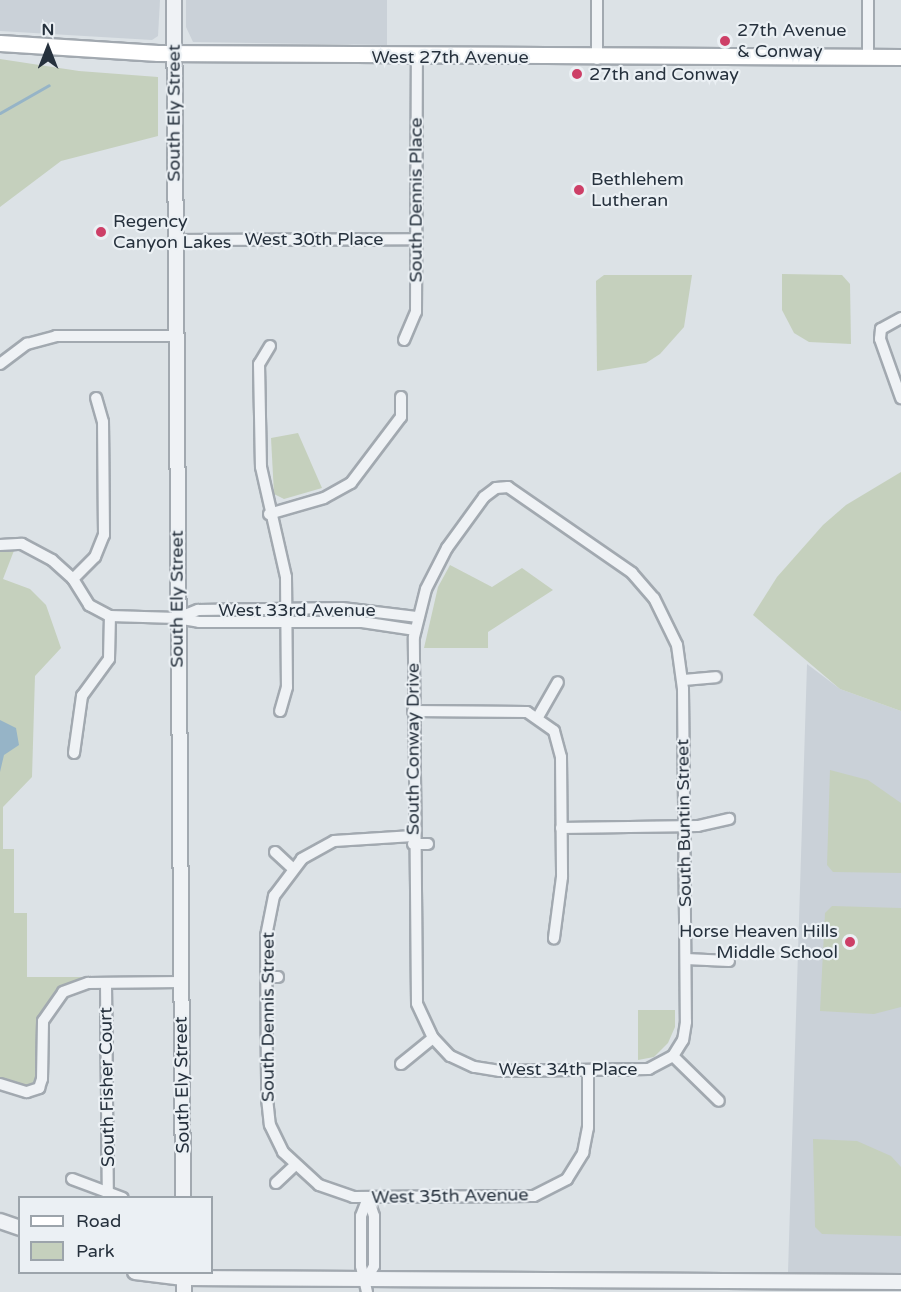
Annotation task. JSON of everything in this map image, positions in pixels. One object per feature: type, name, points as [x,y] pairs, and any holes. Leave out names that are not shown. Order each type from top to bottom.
[{"type":"main road","name":"West 27th Avenue","points":[[0,43],[174,53],[417,57],[597,59],[901,57]]},
{"type":"street","name":"South Ely Street","points":[[174,0],[183,1196]]},
{"type":"street","points":[[597,0],[597,59]]},
{"type":"street","points":[[868,0],[868,58]]},
{"type":"street","name":"South Dennis Place","points":[[404,340],[416,312],[417,57]]},
{"type":"street","name":"West 30th Place","points":[[175,240],[417,238]]},
{"type":"street","points":[[901,318],[881,329],[882,352],[901,398]]},
{"type":"street","points":[[0,364],[27,344],[56,336],[176,336]]},
{"type":"street","points":[[270,346],[260,364],[261,467],[286,577],[287,687],[280,711]]},
{"type":"street","points":[[270,514],[324,498],[351,483],[401,417],[401,397]]},
{"type":"street","points":[[73,579],[95,557],[104,535],[103,422],[96,398]]},
{"type":"street","name":"South Conway Drive","points":[[433,1038],[420,1014],[415,987],[412,711],[415,630],[429,583],[447,548],[484,497],[502,486]]},
{"type":"street","name":"South Buntin Street","points":[[502,486],[517,491],[632,573],[654,598],[669,626],[683,680],[686,959],[685,1032],[673,1056]]},
{"type":"street","points":[[2,541],[31,547],[73,579],[89,605],[110,616],[109,659],[82,696],[74,753]]},
{"type":"street","name":"West 33rd Avenue","points":[[177,618],[198,610],[365,608],[418,617]]},
{"type":"street","name":"West 33rd Avenue","points":[[110,616],[177,618],[199,622],[362,622],[415,630]]},
{"type":"street","points":[[683,680],[716,677]]},
{"type":"street","points":[[538,717],[558,682]]},
{"type":"street","points":[[412,711],[514,710],[538,717],[554,731],[560,745],[562,891],[554,938]]},
{"type":"street","points":[[561,828],[684,827],[729,819]]},
{"type":"street","points":[[274,852],[292,868],[334,841],[413,840],[428,844]]},
{"type":"street","name":"South Dennis Street","points":[[292,868],[270,906],[266,977],[268,1112],[278,1144],[294,1166]]},
{"type":"street","points":[[686,959],[729,961]]},
{"type":"street","points":[[266,977],[278,977]]},
{"type":"street","points":[[1,1088],[27,1092],[39,1088],[42,1079],[44,1021],[57,997],[78,985],[181,982]]},
{"type":"street","name":"South Fisher Court","points":[[106,983],[108,1192]]},
{"type":"street","points":[[401,1064],[433,1038]]},
{"type":"street","name":"West 34th Place","points":[[433,1038],[462,1063],[486,1069],[649,1069],[673,1056]]},
{"type":"street","points":[[673,1056],[719,1101]]},
{"type":"street","name":"West 35th Avenue","points":[[294,1166],[335,1192],[368,1198],[517,1199],[558,1186],[575,1169],[586,1141],[588,1070]]},
{"type":"street","points":[[276,1183],[294,1166]]},
{"type":"street","name":"South Fisher Court","points":[[72,1179],[120,1196]]},
{"type":"street","points":[[367,1285],[374,1256],[374,1216],[368,1198]]},
{"type":"street","points":[[0,1221],[18,1227]]},
{"type":"street","points":[[146,1274],[184,1281],[367,1285],[901,1282]]},
{"type":"shaded area","points":[[0,0],[160,0],[158,36],[152,40],[0,31]]},
{"type":"shaded area","points":[[186,0],[387,0],[387,45],[193,42],[186,27]]},
{"type":"shaded area","name":"Horse Heaven Hills Middle School","points":[[807,664],[840,689],[901,711],[901,1274],[788,1272]]},
{"type":"green space","points":[[0,59],[79,71],[158,77],[158,136],[61,161],[0,207]]},
{"type":"green space","points":[[782,274],[842,275],[850,284],[851,344],[809,342],[794,333],[782,310]]},
{"type":"green space","points":[[604,275],[692,275],[684,327],[660,354],[646,363],[597,371],[596,281]]},
{"type":"green space","points":[[298,433],[322,488],[284,499],[274,494],[271,438]]},
{"type":"green space","points":[[901,472],[901,711],[840,689],[753,615],[777,577],[823,525],[846,505]]},
{"type":"green space","points":[[15,548],[3,579],[30,589],[46,605],[61,648],[35,676],[32,777],[3,807],[3,849],[14,849],[14,913],[27,913],[27,977],[90,977],[66,984],[47,1003],[37,1023],[36,1081],[28,1088],[0,1078],[0,551]]},
{"type":"green space","points":[[450,565],[492,587],[522,568],[553,590],[488,632],[488,648],[424,648],[438,587]]},
{"type":"green space","points":[[830,770],[868,780],[901,803],[901,873],[833,872],[827,865]]},
{"type":"green space","points":[[832,906],[901,908],[901,1007],[874,1014],[820,1011],[825,913]]},
{"type":"green space","points":[[638,1010],[675,1010],[675,1027],[668,1043],[654,1057],[638,1060]]},
{"type":"green space","points":[[813,1139],[857,1141],[891,1156],[901,1167],[901,1236],[822,1234],[815,1227]]},
{"type":"water","points":[[0,720],[16,728],[19,745],[4,755],[0,772]]},
{"type":"waterway","points":[[0,113],[49,85]]},
{"type":"place","name":"27th Avenue & Conway","points":[[725,41]]},
{"type":"place","name":"27th and Conway","points":[[577,74]]},
{"type":"place","name":"Bethlehem Lutheran","points":[[579,190]]},
{"type":"place","name":"Regency Canyon Lakes","points":[[101,232]]},
{"type":"place","name":"Horse Heaven Hills Middle School","points":[[850,942]]}]
